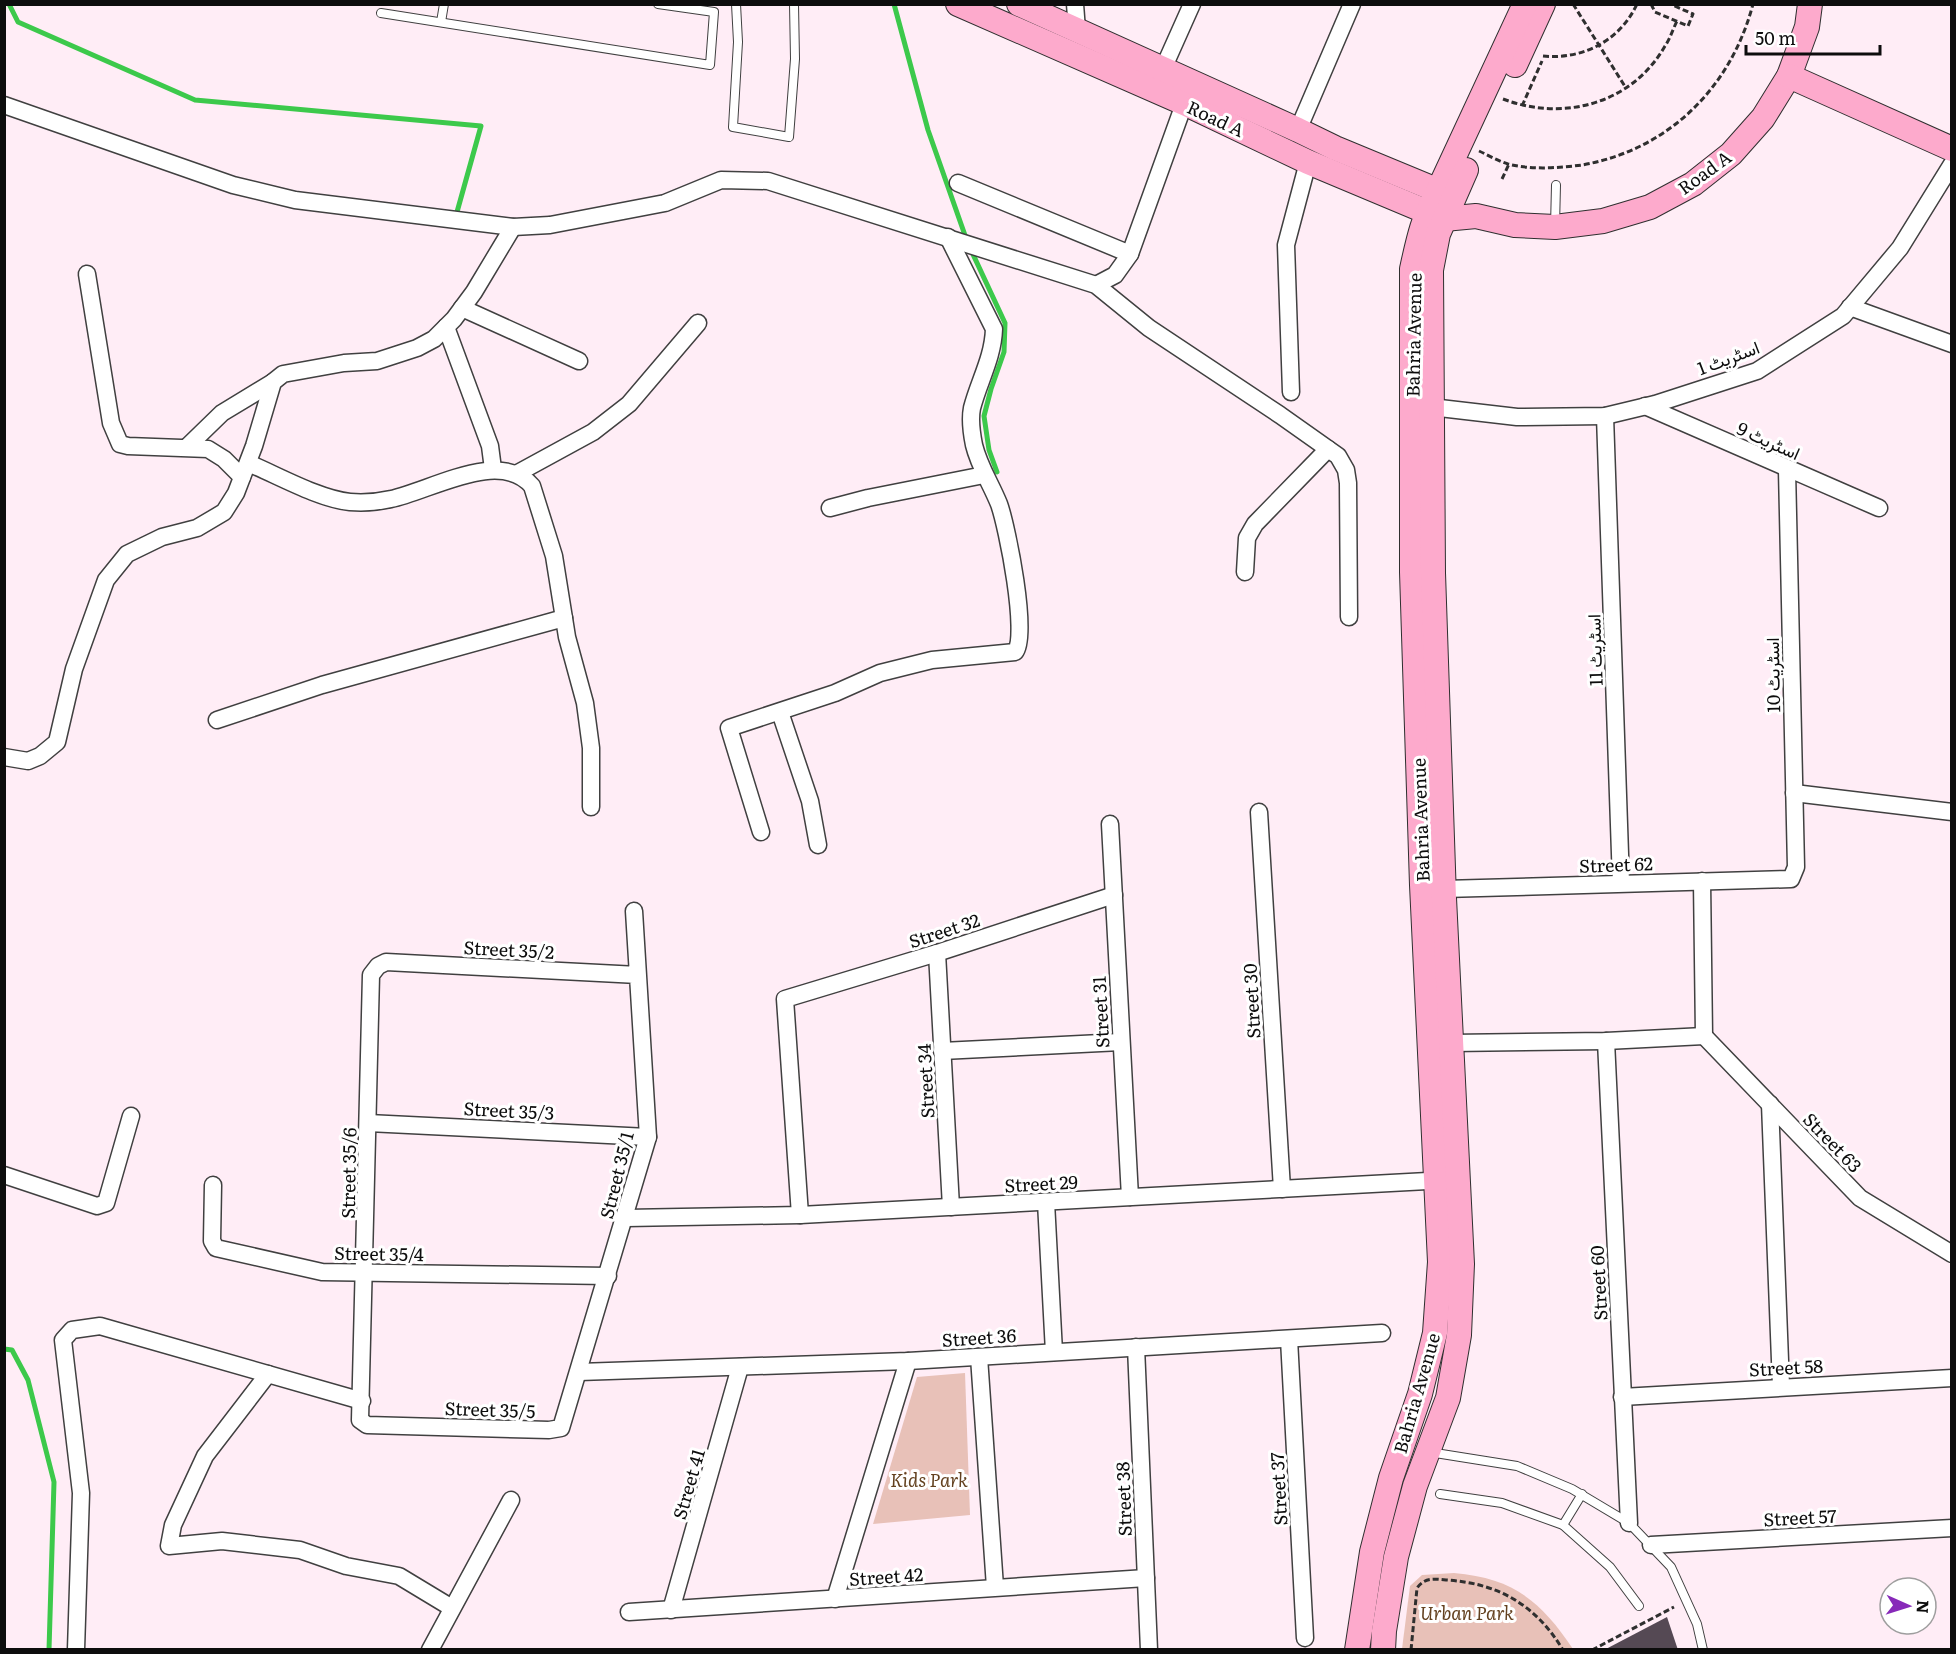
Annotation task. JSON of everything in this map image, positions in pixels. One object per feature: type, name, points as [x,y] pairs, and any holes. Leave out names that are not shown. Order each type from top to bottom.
[{"type":"street","name":"Road A","points":[[958,4],[1188,92],[1298,130],[1335,148],[1446,193],[1476,216]]},
{"type":"street","name":"Road A","points":[[1019,4],[1163,69],[1188,92],[1308,162],[1435,215],[1476,216],[1515,225],[1555,227],[1604,221],[1641,210],[1693,184],[1738,147],[1763,118],[1789,76],[1807,27],[1810,4]]},
{"type":"street","points":[[1075,4],[1077,30]]},
{"type":"street","points":[[1163,69],[1192,4]]},
{"type":"street","points":[[1298,130],[1352,4]]},
{"type":"street","name":"Bahria Avenue","points":[[1383,1650],[1396,1557],[1415,1486],[1448,1398],[1459,1335],[1462,1264],[1446,1180],[1412,572],[1413,269],[1421,227],[1435,215],[1446,193],[1525,4]]},
{"type":"street","name":"Bahria Avenue","points":[[1446,193],[1476,150],[1543,4]]},
{"type":"street","points":[[1789,76],[1952,149]]},
{"type":"street","points":[[1096,285],[1116,275],[1130,254],[1188,92]]},
{"type":"street","points":[[4,105],[233,185],[295,200],[513,227],[550,225],[665,203],[721,180],[768,182],[953,238],[1096,285],[1149,328],[1338,456],[1346,470],[1348,483],[1349,617]]},
{"type":"street","points":[[1291,392],[1286,245],[1308,162]]},
{"type":"street","name":"اسٹریٹ 1","points":[[1431,407],[1517,417],[1605,416],[1757,371],[1843,316],[1900,248],[1952,164]]},
{"type":"street","points":[[958,183],[1130,254]]},
{"type":"street","name":"Bahria Avenue","points":[[1357,1650],[1372,1551],[1391,1478],[1420,1394],[1435,1333],[1446,1180],[1451,1043],[1443,889],[1433,573],[1431,270],[1438,234],[1435,215]]},
{"type":"street","points":[[187,447],[222,413],[283,374],[344,363],[377,361],[417,348],[434,339],[474,292],[513,227]]},
{"type":"street","points":[[761,832],[729,728],[835,693],[880,673],[932,660],[1015,652],[1018,649],[1020,628],[1012,559],[999,506],[984,475],[974,444],[971,411],[994,346],[994,329],[953,238]]},
{"type":"street","points":[[87,274],[111,423],[120,444],[208,449],[245,470],[333,499],[350,502],[391,499],[465,475],[493,470],[516,474],[527,479],[532,486],[554,556],[564,618],[585,703],[591,748],[591,807]]},
{"type":"street","points":[[462,308],[579,361]]},
{"type":"street","points":[[1850,308],[1952,344]]},
{"type":"street","points":[[516,474],[592,432],[629,404],[698,323]]},
{"type":"street","points":[[446,327],[490,446],[493,470]]},
{"type":"street","points":[[4,757],[28,761],[40,756],[57,742],[74,669],[106,580],[127,554],[162,537],[197,528],[224,512],[236,493],[245,470],[273,382]]},
{"type":"street","name":"اسٹریٹ 9","points":[[1645,406],[1787,470],[1879,508]]},
{"type":"street","name":"اسٹریٹ 11","points":[[1605,416],[1621,883]]},
{"type":"street","points":[[1245,572],[1247,538],[1255,524],[1328,449]]},
{"type":"street","name":"اسٹریٹ 10","points":[[1787,470],[1796,867],[1791,879]]},
{"type":"street","points":[[830,508],[868,498],[984,475]]},
{"type":"street","points":[[217,720],[322,685],[564,618]]},
{"type":"street","points":[[780,712],[810,801],[818,846]]},
{"type":"street","points":[[1794,793],[1952,812]]},
{"type":"street","name":"Street 30","points":[[1259,812],[1282,1189]]},
{"type":"street","name":"Street 31","points":[[1110,824],[1130,1197]]},
{"type":"street","name":"Street 62","points":[[1443,889],[1791,879]]},
{"type":"street","points":[[1451,1043],[1606,1041],[1704,1036],[1702,881]]},
{"type":"street","name":"Street 32","points":[[800,1215],[785,999],[937,953],[1114,895]]},
{"type":"street","name":"Street 35/1","points":[[579,1372],[648,1137],[634,911]]},
{"type":"street","name":"Street 34","points":[[937,953],[951,1207]]},
{"type":"street","name":"Street 35/2","points":[[378,966],[386,962],[638,975]]},
{"type":"street","name":"Street 35/6","points":[[360,1420],[372,975],[378,966]]},
{"type":"street","name":"Street 63","points":[[1704,1036],[1860,1198],[1952,1254]]},
{"type":"street","name":"Street 60","points":[[1606,1041],[1629,1523]]},
{"type":"street","points":[[942,1051],[1121,1042]]},
{"type":"street","points":[[1770,1104],[1781,1386]]},
{"type":"street","points":[[4,1175],[97,1206],[106,1203],[131,1116]]},
{"type":"street","name":"Street 35/3","points":[[369,1123],[648,1137]]},
{"type":"street","name":"Street 29","points":[[626,1218],[800,1215],[1446,1180]]},
{"type":"street","name":"Street 35/4","points":[[213,1185],[212,1241],[216,1248],[322,1272],[608,1276]]},
{"type":"street","points":[[1046,1202],[1054,1352]]},
{"type":"street","points":[[76,1650],[81,1492],[63,1340],[72,1330],[100,1326],[362,1401]]},
{"type":"street","name":"Street 36","points":[[579,1372],[908,1361],[1382,1333]]},
{"type":"street","name":"Street 37","points":[[1289,1339],[1305,1638]]},
{"type":"street","name":"Street 38","points":[[1136,1347],[1149,1650]]},
{"type":"street","points":[[979,1357],[995,1587]]},
{"type":"street","points":[[835,1599],[908,1361]]},
{"type":"street","name":"Street 41","points":[[671,1610],[740,1367]]},
{"type":"street","name":"Street 35/5","points":[[360,1420],[367,1425],[377,1426],[549,1430],[561,1428],[579,1372]]},
{"type":"street","points":[[268,1374],[205,1456],[173,1525],[169,1546],[222,1541],[300,1550],[346,1566],[399,1576],[452,1608]]},
{"type":"street","name":"Street 58","points":[[1622,1397],[1781,1386],[1952,1378]]},
{"type":"street","points":[[430,1650],[511,1500]]},
{"type":"street","name":"Street 57","points":[[1650,1545],[1952,1528]]},
{"type":"street","name":"Street 42","points":[[629,1612],[1146,1578]]},
{"type":"lane","points":[[441,22],[444,4]]},
{"type":"lane","points":[[381,13],[710,64],[714,12],[658,4]]},
{"type":"lane","points":[[736,4],[738,42],[733,127],[789,137],[795,59],[794,4]]},
{"type":"lane","points":[[1555,227],[1556,185]]},
{"type":"lane","points":[[1429,1452],[1517,1466],[1582,1494],[1629,1523],[1671,1567],[1698,1624],[1703,1650]]},
{"type":"lane","points":[[1440,1494],[1502,1503],[1563,1525],[1610,1567],[1639,1606]]},
{"type":"lane","points":[[1563,1525],[1582,1494]]},
{"type":"path","points":[[1574,4],[1626,88]]},
{"type":"path","points":[[1522,50],[1544,56],[1579,54],[1600,45],[1619,30],[1637,4]]},
{"type":"path","points":[[1651,4],[1655,12],[1688,26],[1693,14],[1670,4]]},
{"type":"path","points":[[1476,150],[1509,164],[1569,167],[1598,162],[1627,153],[1654,140],[1679,123],[1720,79],[1736,53],[1748,25],[1753,4]]},
{"type":"path","points":[[1500,98],[1522,106],[1546,110],[1574,108],[1602,101],[1626,88],[1648,69],[1665,47],[1677,21]]},
{"type":"path","points":[[1502,179],[1509,164]]},
{"type":"path","points":[[1411,1650],[1417,1588],[1421,1582],[1428,1579],[1457,1581],[1495,1588],[1535,1615],[1554,1635],[1563,1650]]},
{"type":"path","points":[[1592,1650],[1687,1600]]},
{"type":"green space","name":"Kids Park","points":[[965,1373],[970,1515],[873,1524],[917,1377]]},
{"type":"green space","name":"Urban Park","points":[[1454,1573],[1493,1580],[1524,1595],[1549,1618],[1573,1649],[1402,1649],[1410,1586],[1422,1575]]},
{"type":"building","points":[[1667,1617],[1678,1650],[1604,1650]]},
{"type":"waterway","points":[[9,4],[18,22],[195,100],[481,126],[457,212]]},
{"type":"waterway","points":[[894,4],[928,130],[967,241]]},
{"type":"waterway","points":[[971,250],[1005,323],[1004,352],[984,416],[989,450],[997,472]]},
{"type":"waterway","points":[[4,1349],[12,1350],[28,1380],[54,1482],[49,1650]]}]
